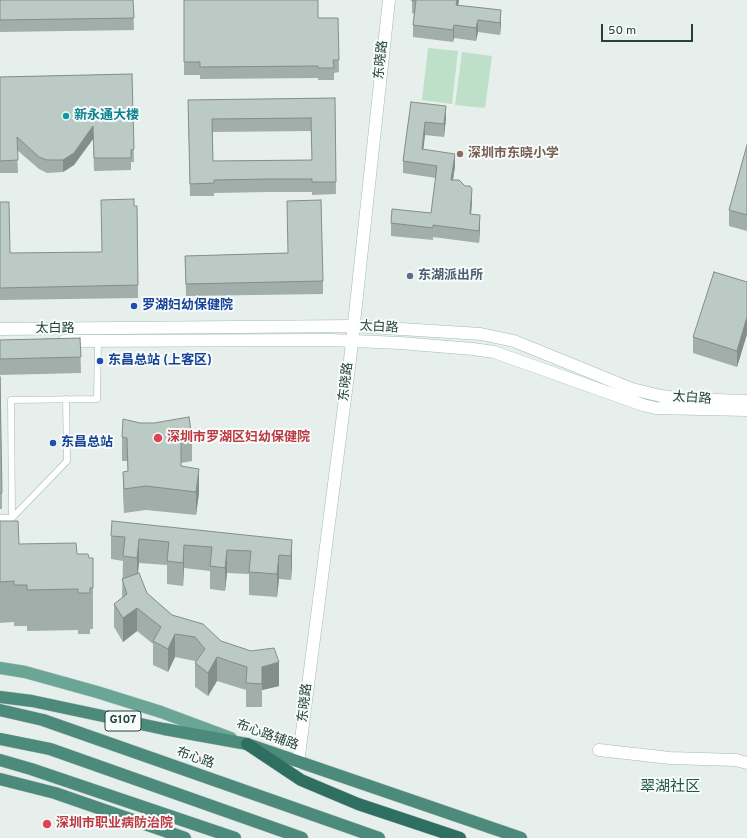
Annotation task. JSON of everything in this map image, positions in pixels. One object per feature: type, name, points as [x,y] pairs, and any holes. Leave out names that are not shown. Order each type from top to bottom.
[{"type":"highway","name":"布心路","points":[[0,697],[32,701],[164,730],[247,744]]},
{"type":"highway","name":"布心路","points":[[0,710],[43,720],[379,838]]},
{"type":"highway","points":[[0,738],[50,749],[302,838]]},
{"type":"highway","name":"布心路辅路","points":[[247,744],[298,763],[521,838]]},
{"type":"highway","points":[[247,744],[301,780],[358,804],[460,838]]},
{"type":"highway","points":[[0,760],[38,771],[235,838]]},
{"type":"highway","points":[[0,780],[55,793],[185,838]]},
{"type":"main road","name":"东晓路","points":[[298,763],[354,326],[389,0]]},
{"type":"main road","name":"太白路","points":[[53,341],[98,335],[354,326],[489,335],[518,342],[632,389],[661,396],[684,399],[747,401]]},
{"type":"main road","name":"太白路","points":[[0,329],[98,335],[352,340],[466,348],[494,352],[655,408],[747,410]]},
{"type":"main road","name":"布心路辅路","points":[[0,668],[25,672],[97,692],[161,712],[247,744]]},
{"type":"main road","points":[[599,750],[670,758],[736,760],[747,762]]},
{"type":"lane","points":[[12,518],[11,400],[97,399],[98,335]]},
{"type":"lane","points":[[0,518],[12,518],[67,460],[66,399]]},
{"type":"green space","points":[[428,48],[458,51],[452,104],[422,100]]},
{"type":"green space","points":[[462,52],[492,56],[485,108],[455,105]]},
{"type":"building","points":[[0,0],[133,0],[134,18],[0,20]]},
{"type":"building","points":[[184,0],[318,0],[318,18],[338,18],[339,60],[333,60],[334,68],[318,68],[318,66],[200,67],[200,62],[184,62]]},
{"type":"building","points":[[412,0],[457,0],[456,5],[501,10],[500,23],[478,20],[476,28],[454,25],[453,30],[413,25],[416,1]]},
{"type":"building","name":"新永通大楼","points":[[132,74],[134,149],[131,150],[131,158],[94,158],[93,126],[74,153],[63,160],[47,160],[39,157],[17,137],[18,160],[0,161],[0,77]]},
{"type":"building","points":[[335,98],[336,182],[312,182],[312,179],[269,179],[214,180],[214,183],[190,184],[188,100]],"holes":[[[311,118],[312,160],[213,161],[212,119]]]},
{"type":"building","points":[[411,102],[446,106],[444,124],[425,122],[422,149],[455,154],[451,180],[459,180],[465,186],[470,186],[472,189],[470,214],[480,215],[479,231],[433,225],[433,228],[391,223],[392,209],[431,213],[437,166],[403,161]]},
{"type":"building","points":[[747,145],[747,215],[729,210]]},
{"type":"building","points":[[134,199],[134,206],[137,206],[138,285],[0,288],[0,202],[9,202],[10,253],[102,252],[101,200]]},
{"type":"building","points":[[321,200],[323,281],[186,284],[185,256],[288,253],[287,201]]},
{"type":"building","points":[[714,272],[747,282],[747,317],[737,351],[693,337]]},
{"type":"building","points":[[80,338],[81,357],[0,359],[0,340]]},
{"type":"building","points":[[0,377],[2,493],[0,493]]},
{"type":"building","points":[[189,417],[192,438],[181,440],[181,466],[199,469],[196,492],[146,486],[124,489],[123,472],[128,471],[127,438],[122,437],[123,419],[140,423],[154,423]]},
{"type":"building","points":[[0,521],[18,521],[19,544],[76,543],[77,554],[88,554],[89,558],[93,558],[93,588],[90,588],[90,593],[78,593],[78,589],[27,590],[27,585],[14,585],[14,581],[0,582]]},
{"type":"building","points":[[112,521],[292,540],[291,556],[279,555],[277,574],[249,572],[251,551],[227,550],[225,568],[210,566],[212,547],[184,545],[183,563],[167,561],[169,542],[139,539],[137,558],[123,556],[125,537],[111,536]]},
{"type":"building","points":[[139,573],[147,593],[172,615],[203,624],[221,641],[251,651],[274,648],[279,662],[262,667],[262,684],[246,683],[247,667],[217,657],[208,673],[195,663],[205,649],[195,637],[175,634],[168,649],[153,641],[161,627],[137,608],[123,618],[114,604],[127,594],[122,579]]},
{"type":"place","name":"新永通大楼","points":[[66,116]]},
{"type":"place","name":"深圳市东晓小学","points":[[460,154]]},
{"type":"place","name":"东湖派出所","points":[[410,276]]},
{"type":"place","name":"罗湖妇幼保健院","points":[[134,306]]},
{"type":"place","name":"东昌总站 (上客区)","points":[[100,361]]},
{"type":"place","name":"深圳市罗湖区妇幼保健院","points":[[158,438]]},
{"type":"place","name":"东昌总站","points":[[53,443]]},
{"type":"place","name":"深圳市职业病防治院","points":[[47,824]]},
{"type":"district","name":"翠湖社区","points":[[670,788]]}]
